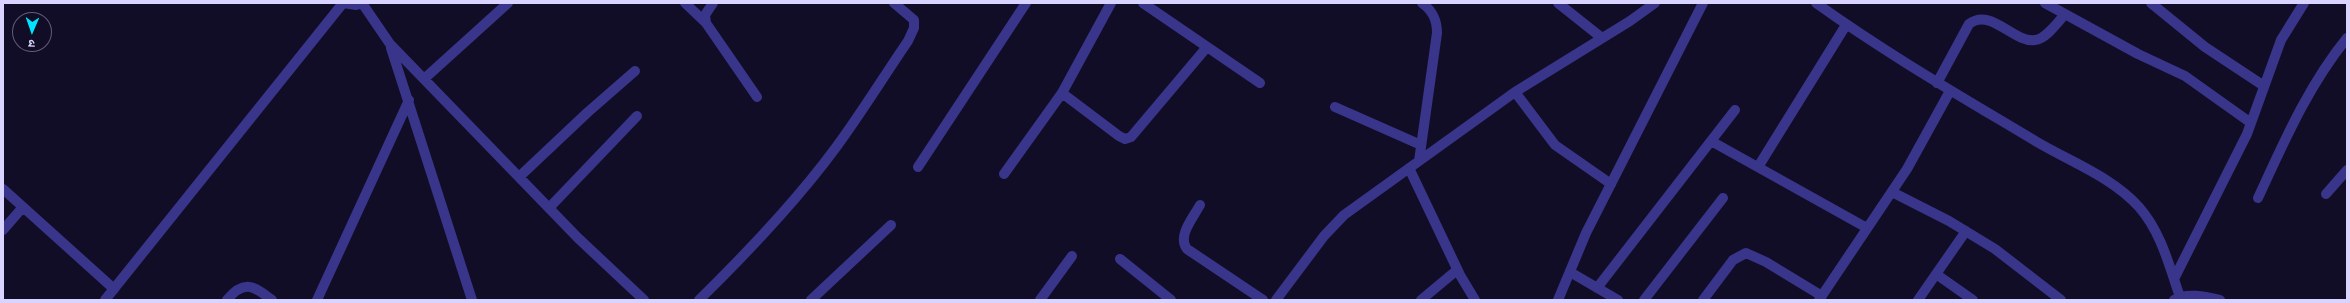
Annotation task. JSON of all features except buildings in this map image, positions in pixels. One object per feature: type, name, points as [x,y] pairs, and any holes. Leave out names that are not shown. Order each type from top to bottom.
[{"type":"street","points":[[105,300],[343,3],[356,5],[362,3],[390,44],[549,208],[642,299]]},
{"type":"street","points":[[424,79],[508,3]]},
{"type":"street","points":[[685,3],[706,23],[757,97]]},
{"type":"street","points":[[706,23],[705,14],[713,3]]},
{"type":"street","points":[[699,300],[736,264],[805,186],[837,146],[908,41],[914,28],[914,20],[894,3]]},
{"type":"street","points":[[918,167],[1026,3]]},
{"type":"street","points":[[1144,3],[1207,48],[1260,83]]},
{"type":"street","points":[[1558,3],[1602,38]]},
{"type":"street","points":[[1276,300],[1324,236],[1344,215],[1515,92],[1655,3]]},
{"type":"street","points":[[1558,300],[1586,233],[1703,3]]},
{"type":"street","points":[[1816,3],[1846,25],[1950,91],[2064,158],[2113,184],[2128,196],[2155,227],[2174,279],[2177,298],[2204,297],[2220,300]]},
{"type":"street","points":[[2045,3],[2185,76],[2251,123]]},
{"type":"street","points":[[2151,3],[2205,47],[2264,86]]},
{"type":"street","points":[[2174,279],[2233,164],[2251,123],[2281,40],[2304,3]]},
{"type":"street","points":[[1004,174],[1062,93],[1108,4]]},
{"type":"street","points":[[1418,161],[1438,33],[1437,20],[1428,5]]},
{"type":"street","points":[[1937,83],[1969,24],[1974,20],[1980,19],[1991,22],[2025,38],[2034,40],[2042,38],[2065,14]]},
{"type":"street","points":[[1758,167],[1846,25]]},
{"type":"street","points":[[2258,198],[2292,124],[2323,68],[2347,38]]},
{"type":"street","points":[[390,44],[472,300]]},
{"type":"street","points":[[1062,93],[1125,139],[1131,137],[1207,48]]},
{"type":"street","points":[[519,177],[588,112],[635,71]]},
{"type":"street","points":[[1703,300],[1733,260],[1746,253],[1766,262],[1820,298],[1907,169],[1950,91]]},
{"type":"street","points":[[1515,92],[1555,145],[1611,184]]},
{"type":"street","points":[[317,300],[409,100]]},
{"type":"street","points":[[1335,107],[1421,146]]},
{"type":"street","points":[[1597,288],[1735,110]]},
{"type":"street","points":[[549,208],[637,116]]},
{"type":"street","points":[[1711,141],[1867,228]]},
{"type":"street","points":[[1409,168],[1457,270],[1475,300]]},
{"type":"street","points":[[2326,194],[2347,170]]},
{"type":"street","points":[[3,189],[114,289]]},
{"type":"street","points":[[1892,192],[1966,231],[1995,249],[2061,300]]},
{"type":"street","points":[[1644,300],[1723,198]]},
{"type":"street","points":[[1200,205],[1182,237],[1183,244],[1186,249],[1263,300]]},
{"type":"street","points":[[3,230],[23,207]]},
{"type":"street","points":[[811,300],[891,225]]},
{"type":"street","points":[[1918,300],[1966,231]]},
{"type":"street","points":[[1040,300],[1072,256]]},
{"type":"street","points":[[1120,259],[1150,281],[1171,300]]},
{"type":"street","points":[[1421,300],[1457,270]]},
{"type":"street","points":[[1570,272],[1618,300]]},
{"type":"street","points":[[1936,274],[1973,300]]},
{"type":"street","points":[[227,300],[242,287],[250,286],[272,300]]}]
